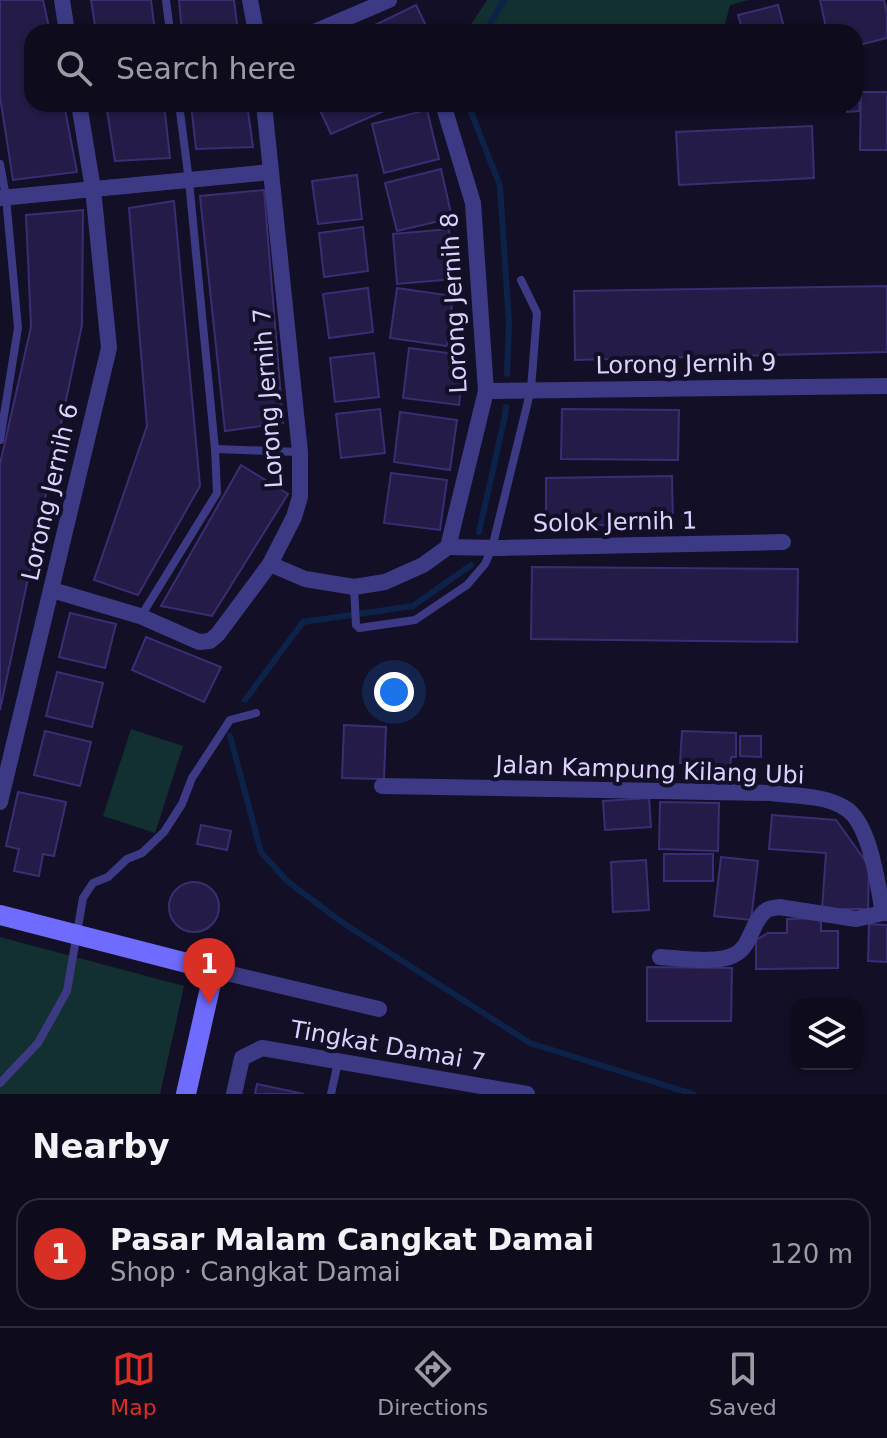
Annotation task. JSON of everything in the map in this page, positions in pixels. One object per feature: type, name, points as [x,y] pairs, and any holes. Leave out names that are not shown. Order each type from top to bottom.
[{"type":"street","points":[[62,0],[66,24]]},
{"type":"street","points":[[250,0],[254,24]]},
{"type":"street","points":[[333,24],[389,0]]},
{"type":"street","name":"Lorong Jernih 6","points":[[0,802],[109,348],[93,189],[80,112]]},
{"type":"street","name":"Lorong Jernih 7","points":[[140,616],[199,642],[210,641],[270,564],[294,517],[300,497],[300,452],[265,112]]},
{"type":"street","name":"Lorong Jernih 8","points":[[445,112],[473,203],[486,391],[448,547]]},
{"type":"street","points":[[3,197],[271,172]]},
{"type":"street","name":"Lorong Jernih 9","points":[[486,391],[887,386]]},
{"type":"street","name":"Solok Jernih 1","points":[[448,547],[783,542]]},
{"type":"street","points":[[270,564],[305,579],[354,589],[385,582],[423,565],[448,547]]},
{"type":"street","points":[[52,590],[140,616]]},
{"type":"street","name":"Jalan Kampung Kilang Ubi","points":[[382,786],[771,793],[829,801],[848,809],[864,830],[885,913]]},
{"type":"street","points":[[660,957],[720,960],[733,956],[742,951],[758,920],[767,910],[779,907],[856,919],[885,913]]},
{"type":"street","points":[[0,915],[379,1009]]},
{"type":"street","points":[[186,1094],[214,970]]},
{"type":"street","name":"Tingkat Damai 7","points":[[234,1094],[242,1058],[262,1048],[527,1094]]},
{"type":"street","points":[[417,1094],[420,1076]]},
{"type":"lane","points":[[166,0],[169,24]]},
{"type":"lane","points":[[140,616],[217,493],[180,112]]},
{"type":"lane","points":[[0,164],[18,328],[0,440]]},
{"type":"lane","points":[[354,589],[356,625],[359,628],[415,620],[467,585],[485,564],[492,548],[531,389],[537,313],[521,280]]},
{"type":"lane","points":[[215,449],[300,452]]},
{"type":"lane","points":[[0,1083],[38,1043],[67,991],[83,898],[93,883],[108,877],[127,859],[142,853],[164,832],[182,804],[192,778],[230,720],[256,713]]},
{"type":"lane","points":[[331,1094],[338,1062]]},
{"type":"green space","points":[[487,0],[749,0],[730,5],[725,24],[471,24]]},
{"type":"green space","points":[[131,729],[183,746],[155,833],[103,816]]},
{"type":"green space","points":[[0,937],[184,986],[160,1094],[0,1094]]},
{"type":"building","points":[[0,0],[43,0],[48,24],[24,24],[24,112],[66,112],[77,172],[13,180],[0,97]]},
{"type":"building","points":[[91,0],[151,0],[154,24],[95,24]]},
{"type":"building","points":[[179,0],[234,0],[237,24],[181,24]]},
{"type":"building","points":[[820,0],[884,0],[887,38],[863,44],[863,24],[825,24]]},
{"type":"building","points":[[416,5],[425,24],[377,24]]},
{"type":"building","points":[[778,5],[783,24],[741,24],[738,15]]},
{"type":"building","points":[[863,92],[887,92],[887,150],[860,150]]},
{"type":"building","points":[[107,112],[165,112],[170,158],[115,161]]},
{"type":"building","points":[[192,112],[248,112],[253,147],[196,149]]},
{"type":"building","points":[[321,112],[382,112],[331,134]]},
{"type":"building","points":[[427,112],[439,159],[384,173],[372,124]]},
{"type":"building","points":[[812,126],[814,178],[679,185],[676,132]]},
{"type":"building","points":[[441,169],[452,218],[397,231],[385,183]]},
{"type":"building","points":[[357,175],[362,219],[318,224],[312,181]]},
{"type":"building","points":[[264,190],[283,423],[225,431],[200,196]]},
{"type":"building","points":[[174,201],[200,486],[138,595],[94,580],[147,426],[129,208]]},
{"type":"building","points":[[83,210],[82,325],[0,710],[0,464],[31,327],[26,215]]},
{"type":"building","points":[[363,227],[368,271],[324,277],[319,233]]},
{"type":"building","points":[[449,229],[454,279],[397,284],[393,234]]},
{"type":"building","points":[[887,286],[887,352],[575,360],[574,291]]},
{"type":"building","points":[[368,288],[373,332],[329,338],[323,294]]},
{"type":"building","points":[[397,288],[453,296],[447,346],[390,338]]},
{"type":"building","points":[[409,348],[465,355],[459,405],[403,398]]},
{"type":"building","points":[[374,353],[379,397],[335,402],[330,358]]},
{"type":"building","points":[[380,409],[385,453],[341,458],[336,414]]},
{"type":"building","points":[[562,409],[679,410],[678,460],[561,459]]},
{"type":"building","points":[[400,412],[457,420],[450,470],[394,462]]},
{"type":"building","points":[[241,465],[288,494],[212,616],[161,606]]},
{"type":"building","points":[[391,473],[447,480],[440,530],[384,523]]},
{"type":"building","points":[[672,476],[673,524],[546,526],[546,478]]},
{"type":"building","points":[[532,567],[798,569],[797,642],[531,639]]},
{"type":"building","points":[[70,613],[116,624],[105,668],[59,657]]},
{"type":"building","points":[[146,637],[221,667],[204,702],[132,670]]},
{"type":"building","points":[[57,672],[103,683],[92,727],[46,716]]},
{"type":"building","points":[[344,725],[386,727],[384,779],[342,778]]},
{"type":"building","points":[[45,731],[91,742],[80,786],[34,775]]},
{"type":"building","points":[[682,731],[736,733],[736,757],[731,757],[730,773],[697,772],[697,763],[680,763]]},
{"type":"building","points":[[740,736],[761,736],[761,757],[740,756]]},
{"type":"building","points":[[18,792],[66,802],[54,856],[43,854],[39,876],[14,871],[19,849],[6,846]]},
{"type":"building","points":[[649,798],[651,827],[605,830],[603,801]]},
{"type":"building","points":[[660,802],[719,803],[718,851],[659,849]]},
{"type":"building","points":[[772,815],[836,820],[869,866],[868,909],[822,909],[826,853],[769,849]]},
{"type":"building","points":[[201,825],[231,831],[227,850],[197,844]]},
{"type":"building","points":[[664,854],[713,854],[713,881],[664,881]]},
{"type":"building","points":[[721,857],[758,861],[751,920],[714,916]]},
{"type":"building","points":[[646,860],[649,910],[613,912],[611,862]]},
{"type":"building","points":[[194,882],[211,890],[219,907],[211,924],[194,932],[177,924],[169,907],[177,890]]},
{"type":"building","points":[[821,918],[821,931],[838,931],[838,968],[756,969],[756,940],[768,933],[787,933],[787,919]]},
{"type":"building","points":[[869,924],[887,925],[887,962],[868,961]]},
{"type":"building","points":[[647,967],[732,968],[731,1021],[647,1021]]},
{"type":"building","points":[[257,1084],[304,1094],[255,1094]]},
{"type":"waterway","points":[[490,24],[504,0]]},
{"type":"waterway","points":[[471,112],[500,186],[509,323],[507,374]]},
{"type":"waterway","points":[[479,532],[506,407]]},
{"type":"waterway","points":[[245,700],[303,622],[413,606],[471,565]]},
{"type":"waterway","points":[[230,736],[261,852],[287,881],[343,923],[530,1043],[693,1094]]},
{"type":"place","name":"Pasar Malam Cangkat Damai","points":[[209,1004]]}]
